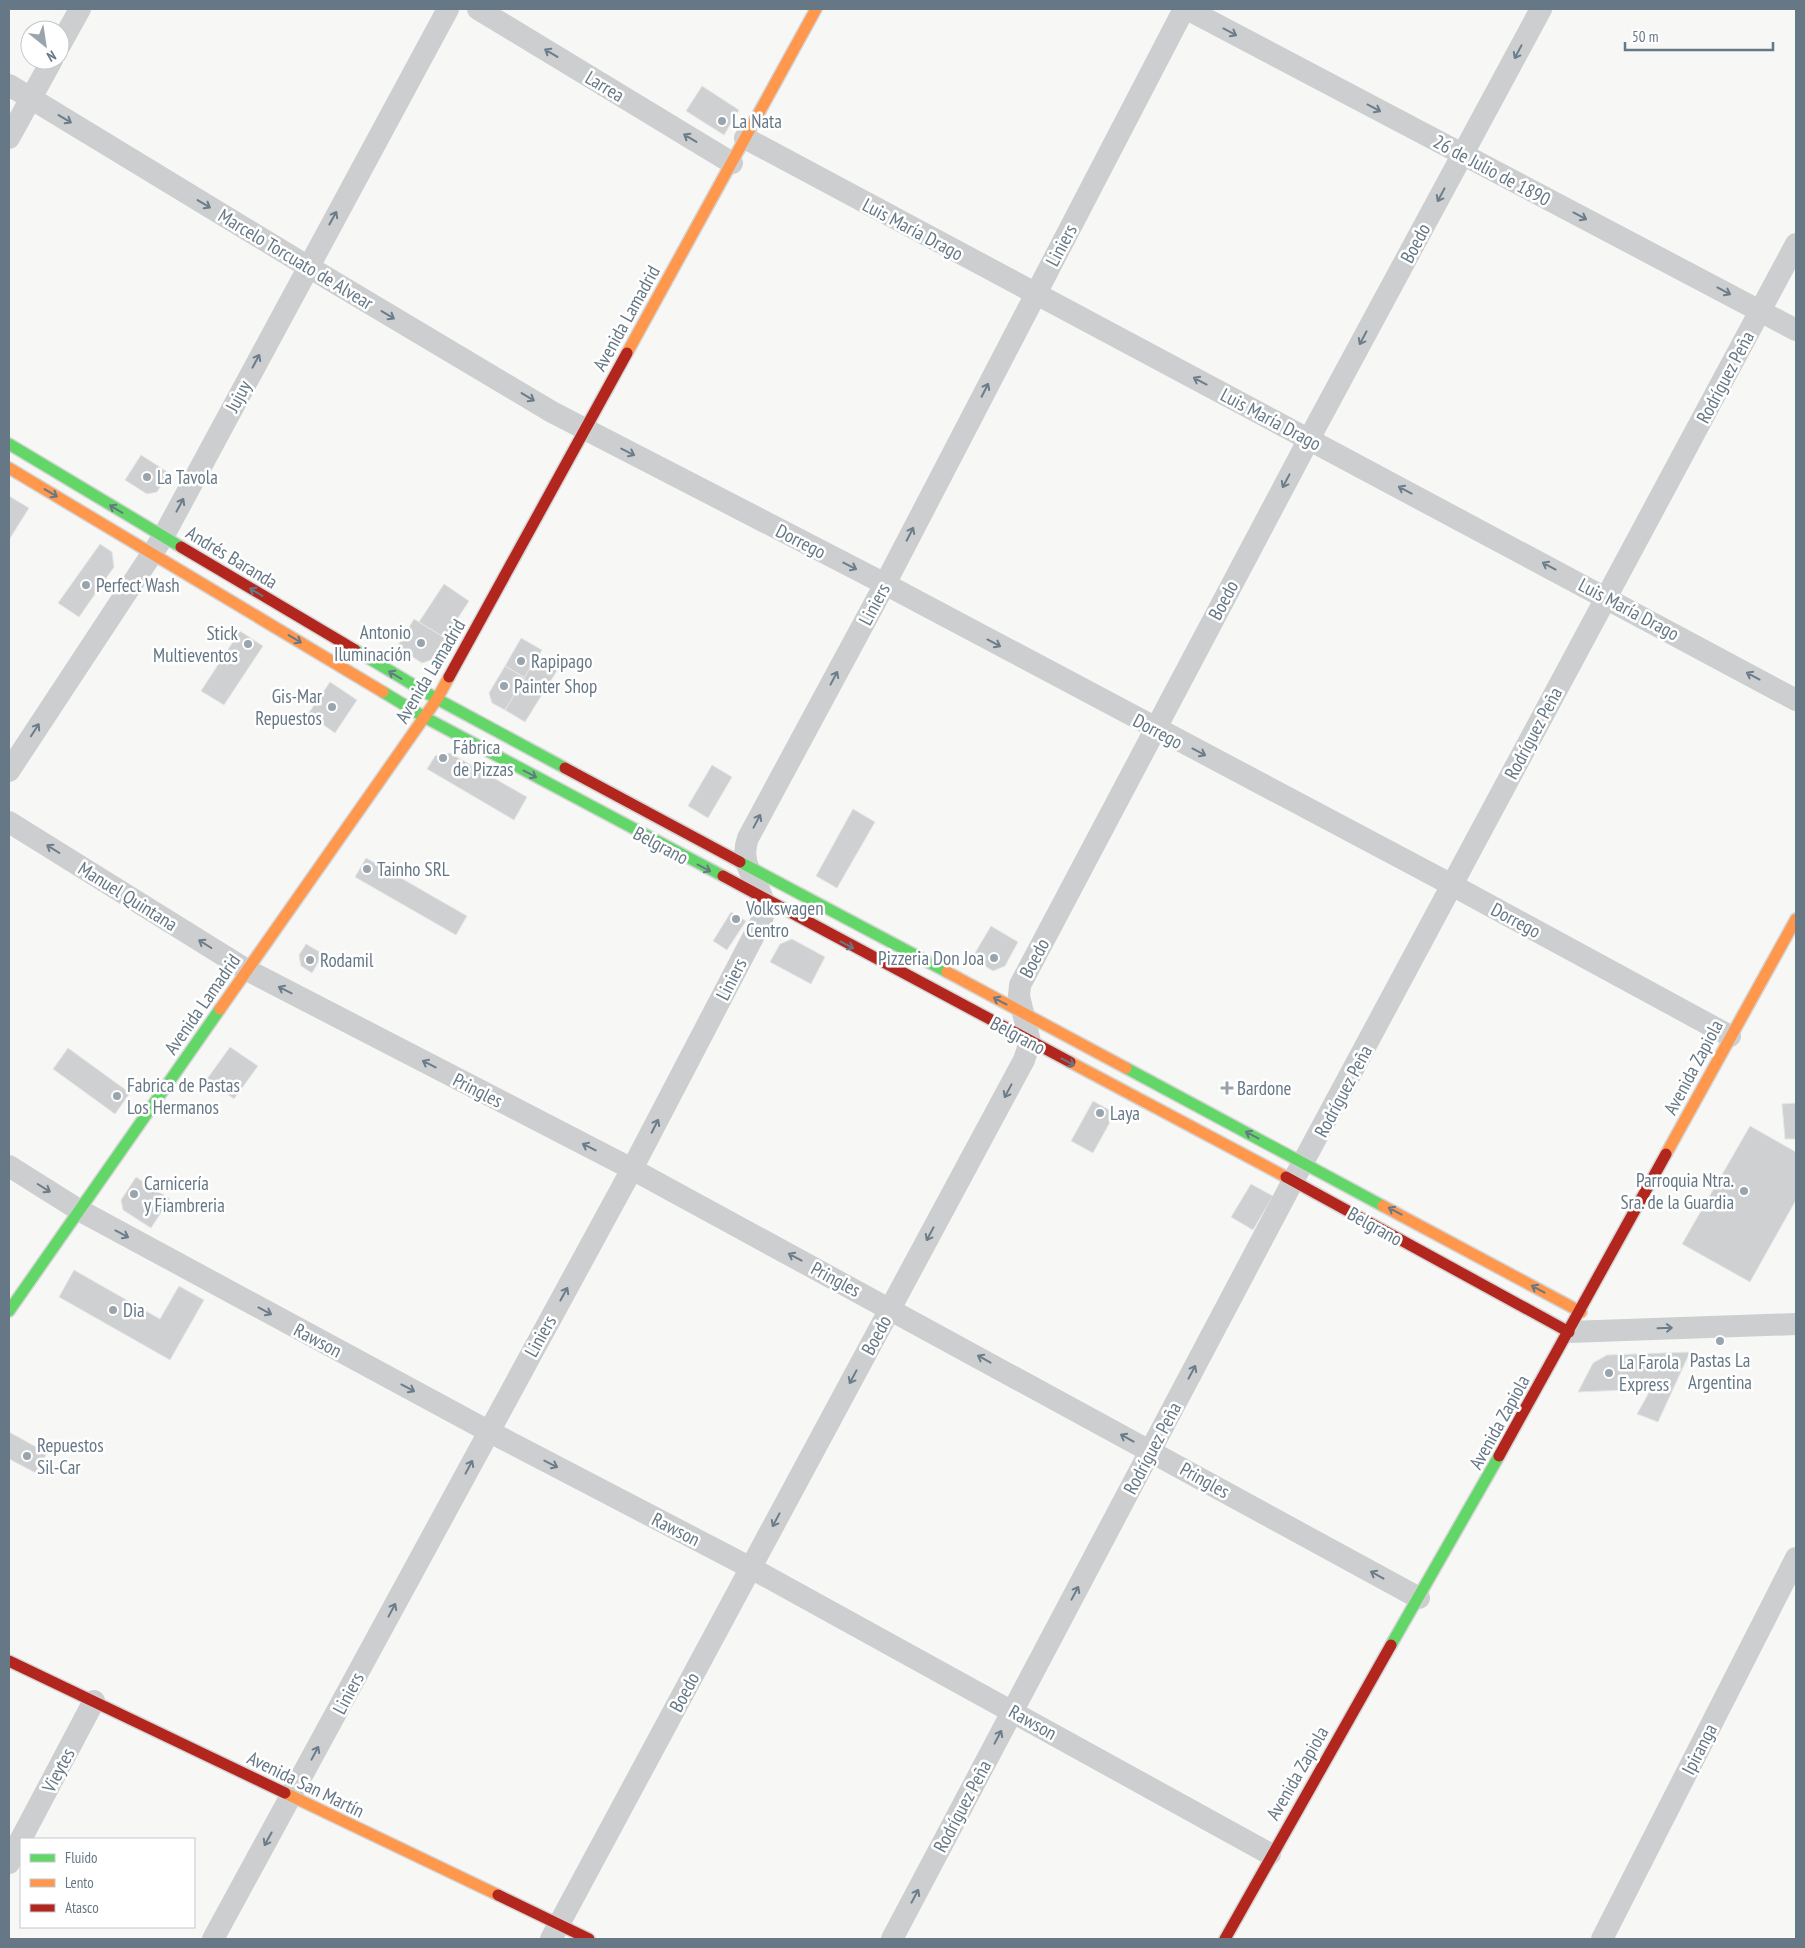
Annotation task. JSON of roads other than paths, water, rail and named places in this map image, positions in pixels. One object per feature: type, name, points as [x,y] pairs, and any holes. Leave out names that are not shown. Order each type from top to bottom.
[{"type":"main road","name":"Avenida Lamadrid","points":[[9,1311],[426,718],[816,9]]},
{"type":"main road","name":"Andrés Baranda","points":[[9,444],[157,545],[426,718]]},
{"type":"main road","name":"Andrés Baranda","points":[[9,468],[157,545],[437,700]]},
{"type":"main road","name":"Belgrano","points":[[437,700],[1024,1013],[1299,1172],[1569,1332]]},
{"type":"main road","name":"Belgrano","points":[[426,718],[1030,1042],[1299,1172],[1581,1312]]},
{"type":"main road","name":"Avenida Zapiola","points":[[1226,1939],[1270,1854],[1420,1598],[1581,1312],[1730,1036],[1796,919]]},
{"type":"main road","name":"Avenida San Martín","points":[[9,1661],[292,1796],[555,1932],[589,1939]]},
{"type":"street","points":[[70,27],[80,9]]},
{"type":"street","name":"Jujuy","points":[[9,770],[157,545],[448,9]]},
{"type":"street","name":"Larrea","points":[[478,9],[732,163]]},
{"type":"street","name":"26 de Julio de 1890","points":[[1186,9],[1796,330]]},
{"type":"street","name":"Liniers","points":[[213,1939],[632,1169],[762,920],[765,911],[764,900],[747,866],[743,851],[748,838],[885,584],[1035,294],[1186,9]]},
{"type":"street","name":"Boedo","points":[[555,1932],[1024,1060],[1030,1042],[1019,996],[1020,985],[1154,729],[1540,9]]},
{"type":"street","points":[[9,138],[46,70]]},
{"type":"street","name":"Marcelo Torcuato de Alvear","points":[[9,85],[307,266],[585,429]]},
{"type":"street","name":"Luis María Drago","points":[[745,138],[1796,700]]},
{"type":"street","name":"Rodríguez Peña","points":[[892,1939],[1452,885],[1796,244]]},
{"type":"street","name":"Dorrego","points":[[585,429],[885,584],[1154,729],[1452,885],[1730,1036]]},
{"type":"street","name":"Manuel Quintana","points":[[9,822],[247,970]]},
{"type":"street","name":"Pringles","points":[[247,970],[632,1169],[891,1308],[1420,1598]]},
{"type":"street","name":"Rawson","points":[[9,1166],[79,1210],[488,1432],[751,1568],[1012,1710],[1270,1854]]},
{"type":"street","name":"Belgrano","points":[[1581,1312],[1616,1329]]},
{"type":"street","name":"Belgrano","points":[[1569,1332],[1796,1324]]},
{"type":"street","name":"Ipiranga","points":[[1602,1939],[1796,1558]]},
{"type":"street","name":"Vieytes","points":[[22,1838],[94,1701]]},
{"type":"street","name":"Vieytes","points":[[9,1863],[20,1841]]},
{"type":"place","name":"La Nata","points":[[722,121]]},
{"type":"place","name":"La Tavola","points":[[147,477]]},
{"type":"place","name":"Perfect Wash","points":[[86,585]]},
{"type":"place","name":"Antonio Iluminación","points":[[421,643]]},
{"type":"place","name":"Stick Multieventos","points":[[248,644]]},
{"type":"place","name":"Rapipago","points":[[521,661]]},
{"type":"place","name":"Painter Shop","points":[[504,686]]},
{"type":"place","name":"Gis-Mar Repuestos","points":[[332,707]]},
{"type":"place","name":"Fábrica de Pizzas","points":[[443,758]]},
{"type":"place","name":"Tainho SRL","points":[[367,869]]},
{"type":"place","name":"Volkswagen Centro","points":[[736,919]]},
{"type":"place","name":"Pizzeria Don Joa","points":[[994,958]]},
{"type":"place","name":"Rodamil","points":[[310,960]]},
{"type":"place","name":"Bardone","points":[[1227,1088]]},
{"type":"place","name":"Fabrica de Pastas Los Hermanos","points":[[117,1096]]},
{"type":"place","name":"Laya","points":[[1100,1113]]},
{"type":"place","name":"Parroquia Ntra. Sra. de la Guardia","points":[[1744,1191]]},
{"type":"place","name":"Carnicería y Fiambreria","points":[[134,1194]]},
{"type":"place","name":"Dia","points":[[113,1310]]},
{"type":"place","name":"Pastas La Argentina","points":[[1720,1341]]},
{"type":"place","name":"La Farola Express","points":[[1609,1373]]},
{"type":"place","name":"Repuestos Sil-Car","points":[[27,1456]]}]
